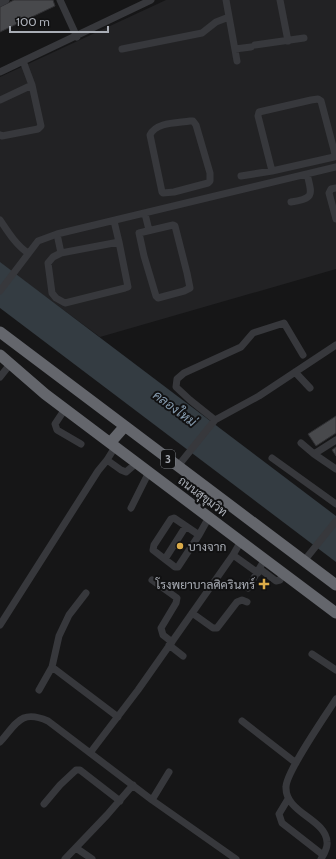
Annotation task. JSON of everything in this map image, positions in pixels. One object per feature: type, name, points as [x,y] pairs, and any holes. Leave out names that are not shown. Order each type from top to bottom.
[{"type":"highway","name":"ถนนสุขุมวิท","points":[[0,332],[178,466],[307,556],[336,585]]},
{"type":"highway","name":"ถนนสุขุมวิท","points":[[0,355],[45,394],[241,541],[261,567],[283,573],[336,613]]},
{"type":"highway","points":[[112,445],[125,426]]},
{"type":"street","points":[[0,3],[6,0]]},
{"type":"street","points":[[60,0],[77,36]]},
{"type":"street","points":[[226,0],[237,61]]},
{"type":"street","points":[[280,0],[288,40]]},
{"type":"street","points":[[0,72],[148,1]]},
{"type":"street","points":[[122,49],[202,33],[212,24],[229,17]]},
{"type":"street","points":[[235,49],[304,38]]},
{"type":"street","points":[[0,135],[2,136],[40,128],[41,123],[32,85],[23,61]]},
{"type":"street","points":[[0,100],[32,85]]},
{"type":"street","points":[[252,188],[245,175],[272,171],[334,157],[334,150],[321,101],[318,99],[311,100],[259,112],[258,116],[272,171]]},
{"type":"street","points":[[194,121],[210,173],[210,181],[208,183],[174,192],[162,192],[150,136],[151,132],[157,126],[194,121]]},
{"type":"street","points":[[0,291],[38,241],[57,234],[336,167]]},
{"type":"street","points":[[291,202],[310,196],[311,192],[307,174]]},
{"type":"street","points":[[336,188],[331,189],[329,193],[336,219]]},
{"type":"street","points":[[174,192],[176,206]]},
{"type":"street","points":[[145,214],[149,230]]},
{"type":"street","points":[[0,220],[15,240],[28,253]]},
{"type":"street","points":[[114,221],[119,242],[128,287],[65,303],[56,298],[52,292],[48,263],[53,257],[61,253],[119,242]]},
{"type":"street","points":[[173,225],[175,226],[190,288],[158,298],[156,296],[139,235],[140,233],[149,230],[173,225]]},
{"type":"street","points":[[57,234],[61,253]]},
{"type":"street","points":[[215,421],[176,387],[177,379],[184,373],[241,347],[253,333],[284,323],[303,355]]},
{"type":"street","points":[[178,466],[215,421],[259,396],[336,346]]},
{"type":"street","points":[[0,377],[11,363]]},
{"type":"street","points":[[295,372],[310,388]]},
{"type":"street","points":[[65,409],[55,424],[57,430],[81,444]]},
{"type":"street","points":[[314,454],[336,440]]},
{"type":"street","points":[[301,443],[336,469]]},
{"type":"street","points":[[0,625],[98,471],[107,460],[112,445]]},
{"type":"street","points":[[272,458],[336,504]]},
{"type":"street","points":[[107,460],[126,472],[133,466],[134,461]]},
{"type":"street","points":[[131,508],[149,472]]},
{"type":"street","points":[[199,535],[174,518],[168,523],[153,550],[175,566],[178,566],[199,535],[209,517]]},
{"type":"street","points":[[307,556],[336,521]]},
{"type":"street","points":[[165,559],[186,526]]},
{"type":"street","points":[[90,753],[118,717],[170,644],[233,555],[241,541]]},
{"type":"street","points":[[233,555],[261,567],[248,588]]},
{"type":"street","points":[[152,580],[177,598],[176,603],[161,628],[163,635],[170,644],[183,656]]},
{"type":"street","points":[[39,690],[52,667],[59,636],[69,615],[86,593]]},
{"type":"street","points":[[192,613],[213,628],[217,628],[237,602],[242,600],[247,602]]},
{"type":"street","points":[[312,654],[336,670]]},
{"type":"street","points":[[52,667],[118,717]]},
{"type":"street","points":[[288,799],[278,814],[282,823],[322,857],[327,841],[323,830],[296,808],[288,799],[286,786],[296,763],[336,699]]},
{"type":"street","points":[[0,742],[22,718],[33,716],[48,721],[152,800],[236,859]]},
{"type":"street","points":[[242,721],[296,763]]},
{"type":"street","points":[[44,804],[60,785],[76,770],[80,770],[120,800]]},
{"type":"street","points":[[152,800],[169,772]]},
{"type":"street","points":[[65,859],[133,785]]},
{"type":"street","points":[[76,848],[92,859]]},
{"type":"shaded area","points":[[166,0],[336,0],[336,269],[100,337],[0,263],[0,77]]},
{"type":"water","name":"คลองใหม่","points":[[0,262],[336,516],[336,562],[0,308]]},
{"type":"building","points":[[14,0],[53,0],[55,6],[0,32],[0,7]]},
{"type":"building","points":[[336,416],[336,433],[316,446],[308,434]]},
{"type":"building","points":[[336,447],[336,456],[332,450]]},
{"type":"place","name":"บางจาก","points":[[180,546]]},
{"type":"place","name":"โรงพยาบาลศิครินทร์","points":[[264,584]]}]
